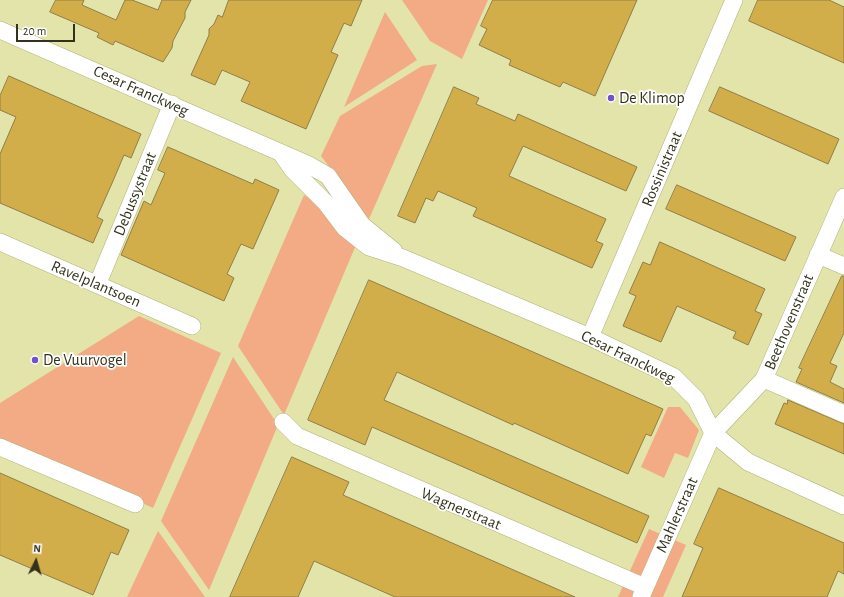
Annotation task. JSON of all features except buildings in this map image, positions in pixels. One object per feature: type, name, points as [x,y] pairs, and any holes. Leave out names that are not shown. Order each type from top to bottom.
[{"type":"street","name":"Rossinistraat","points":[[590,337],[734,0]]},
{"type":"street","name":"Cesar Franckweg","points":[[0,30],[281,153],[292,169],[326,203],[345,228],[369,247],[403,258],[590,337],[674,378],[696,399],[713,433],[748,462],[844,506]]},
{"type":"street","name":"Debussystraat","points":[[98,284],[172,104]]},
{"type":"street","name":"Beethovenstraat","points":[[713,433],[764,379],[844,197]]},
{"type":"street","name":"Ravelplantsoen","points":[[0,242],[192,326]]},
{"type":"street","points":[[818,255],[844,266]]},
{"type":"street","points":[[764,379],[844,414]]},
{"type":"street","name":"Wagnerstraat","points":[[283,422],[297,436],[643,592]]},
{"type":"street","name":"Mahlerstraat","points":[[643,592],[713,433]]},
{"type":"street","points":[[0,447],[135,504]]},
{"type":"shaded area","points":[[402,0],[488,0],[462,59],[430,41]]},
{"type":"shaded area","points":[[385,12],[417,60],[344,107]]},
{"type":"shaded area","points":[[437,64],[369,219],[321,156],[340,116],[422,66]]},
{"type":"shaded area","points":[[304,195],[314,201],[337,232],[356,245],[284,415],[238,346]]},
{"type":"shaded area","points":[[139,316],[221,353],[153,508],[0,439],[0,403]]},
{"type":"shaded area","points":[[233,357],[278,425],[209,590],[161,521]]},
{"type":"shaded area","points":[[668,407],[680,407],[699,430],[688,458],[675,453],[664,478],[641,467]]},
{"type":"shaded area","points":[[649,529],[686,545],[663,597],[618,597]]},
{"type":"shaded area","points":[[158,531],[205,597],[127,597]]},
{"type":"place","name":"De Klimop","points":[[611,98]]},
{"type":"place","name":"De Vuurvogel","points":[[35,360]]}]
